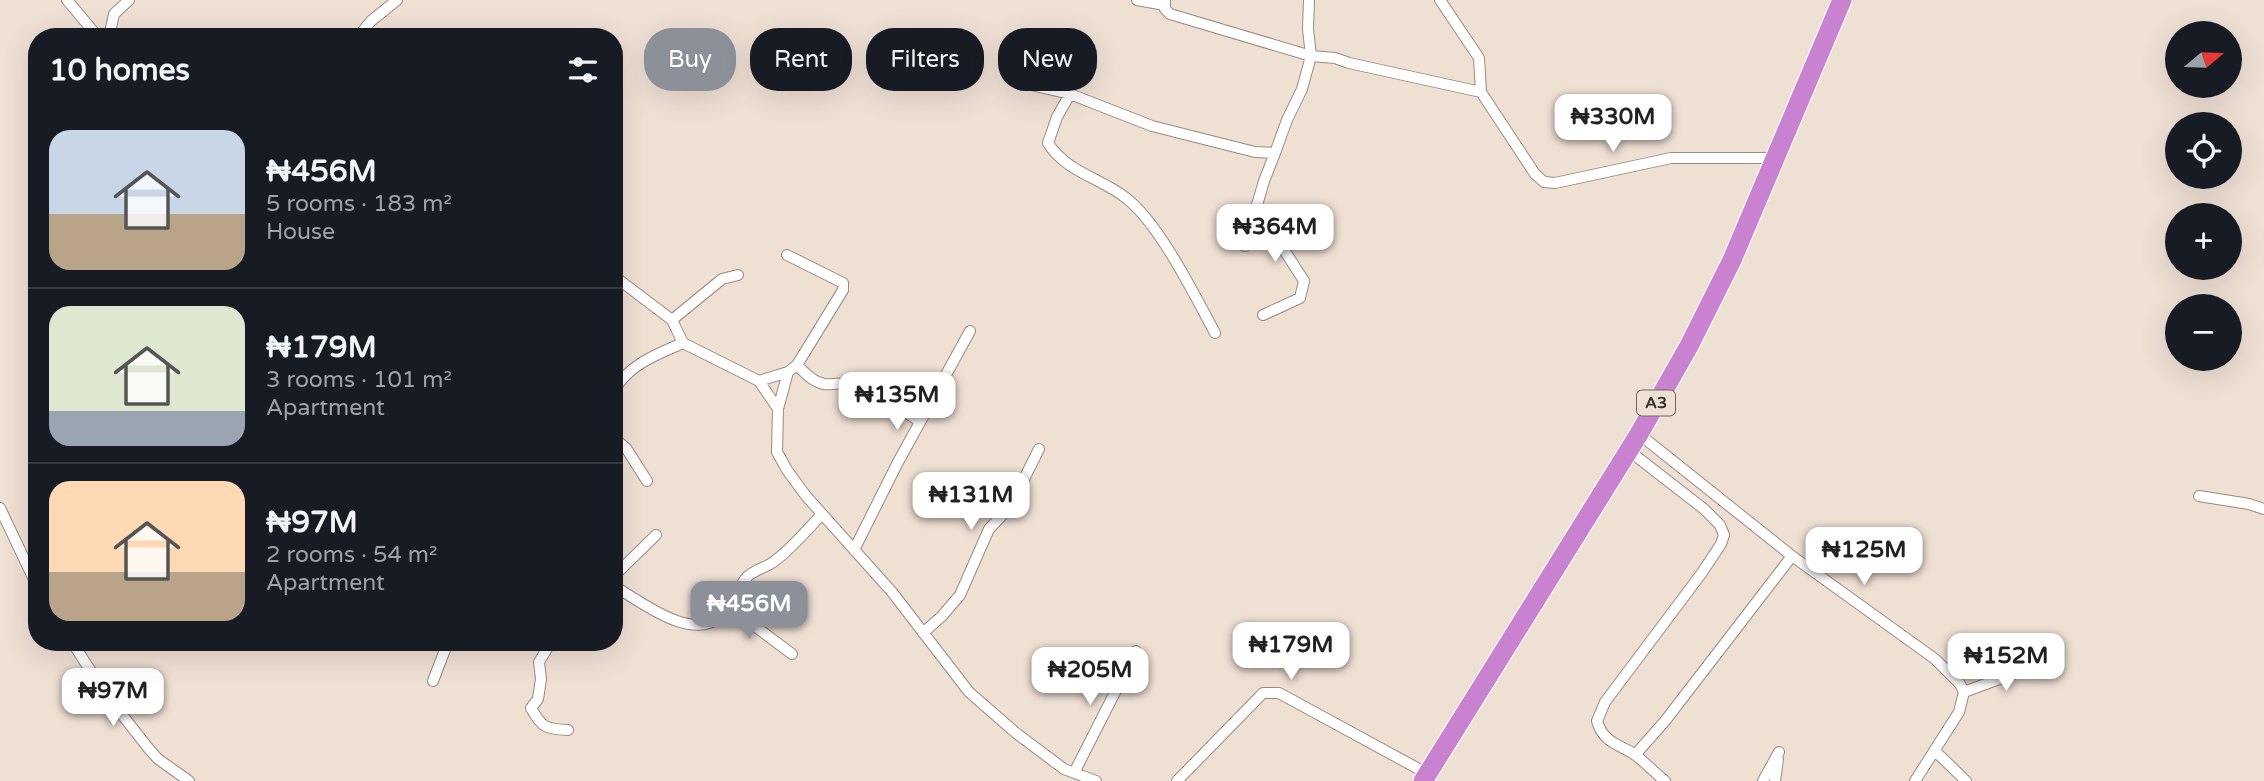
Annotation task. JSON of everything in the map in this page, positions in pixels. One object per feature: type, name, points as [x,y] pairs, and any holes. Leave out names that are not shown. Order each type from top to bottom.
[{"type":"highway","name":"A3","points":[[1426,777],[1639,433],[1689,346],[1732,260],[1842,0]]},
{"type":"street","points":[[67,0],[90,28]]},
{"type":"street","points":[[111,28],[114,14],[129,0]]},
{"type":"street","points":[[365,28],[397,0]]},
{"type":"street","points":[[1137,0],[1165,2],[1166,11],[1170,14],[1311,56],[1335,58],[1481,92]]},
{"type":"street","points":[[1245,246],[1256,206],[1287,120],[1302,89],[1311,56],[1308,0]]},
{"type":"street","points":[[1440,0],[1479,58],[1481,92],[1535,174],[1544,181],[1555,183],[1671,158],[1776,158]]},
{"type":"street","points":[[1057,91],[1152,125],[1255,152],[1275,153]]},
{"type":"street","points":[[1070,94],[1057,117],[1048,143],[1056,155],[1093,180],[1126,197],[1145,216],[1186,280],[1215,333]]},
{"type":"street","points":[[1256,206],[1304,281],[1300,298],[1262,315]]},
{"type":"street","points":[[787,255],[843,284],[844,290],[793,369],[778,409],[777,452],[780,460],[822,514],[892,592],[969,692],[1016,733],[1064,769],[1096,781]]},
{"type":"street","points":[[672,320],[722,279],[738,275]]},
{"type":"street","points":[[623,283],[672,320],[683,343],[759,381],[778,409]]},
{"type":"street","points":[[854,550],[970,331]]},
{"type":"street","points":[[623,379],[649,357],[683,343]]},
{"type":"street","points":[[759,381],[793,369],[825,384],[841,384],[866,394],[907,412],[920,422]]},
{"type":"street","points":[[1639,433],[1792,556],[1935,659],[1960,684],[1965,692],[1959,712],[1915,781]]},
{"type":"street","points":[[623,444],[647,481]]},
{"type":"street","points":[[923,632],[942,616],[960,595],[989,529],[1010,508],[1039,449]]},
{"type":"street","points":[[1628,450],[1704,509],[1720,525],[1724,536],[1701,574],[1601,709],[1597,721],[1609,741],[1635,755],[1665,781]]},
{"type":"street","points":[[2199,496],[2264,509]]},
{"type":"street","points":[[0,508],[28,567]]},
{"type":"street","points":[[623,593],[662,615],[690,625],[718,619],[733,604],[738,589],[748,576],[774,562],[795,544],[822,514]]},
{"type":"street","points":[[623,567],[656,535]]},
{"type":"street","points":[[1635,755],[1665,721],[1792,556]]},
{"type":"street","points":[[733,604],[744,618],[792,653]]},
{"type":"street","points":[[78,651],[105,693],[149,749],[188,781]]},
{"type":"street","points":[[433,681],[445,651]]},
{"type":"street","points":[[546,651],[539,662],[541,679],[538,699],[531,708],[539,723],[548,729],[568,730]]},
{"type":"street","points":[[1076,774],[1077,766],[1136,651]]},
{"type":"street","points":[[1965,692],[2036,665]]},
{"type":"street","points":[[1177,781],[1264,693],[1271,691],[1279,693],[1426,777]]},
{"type":"street","points":[[1934,751],[1966,781]]},
{"type":"street","points":[[1763,781],[1779,752],[1775,781]]}]
